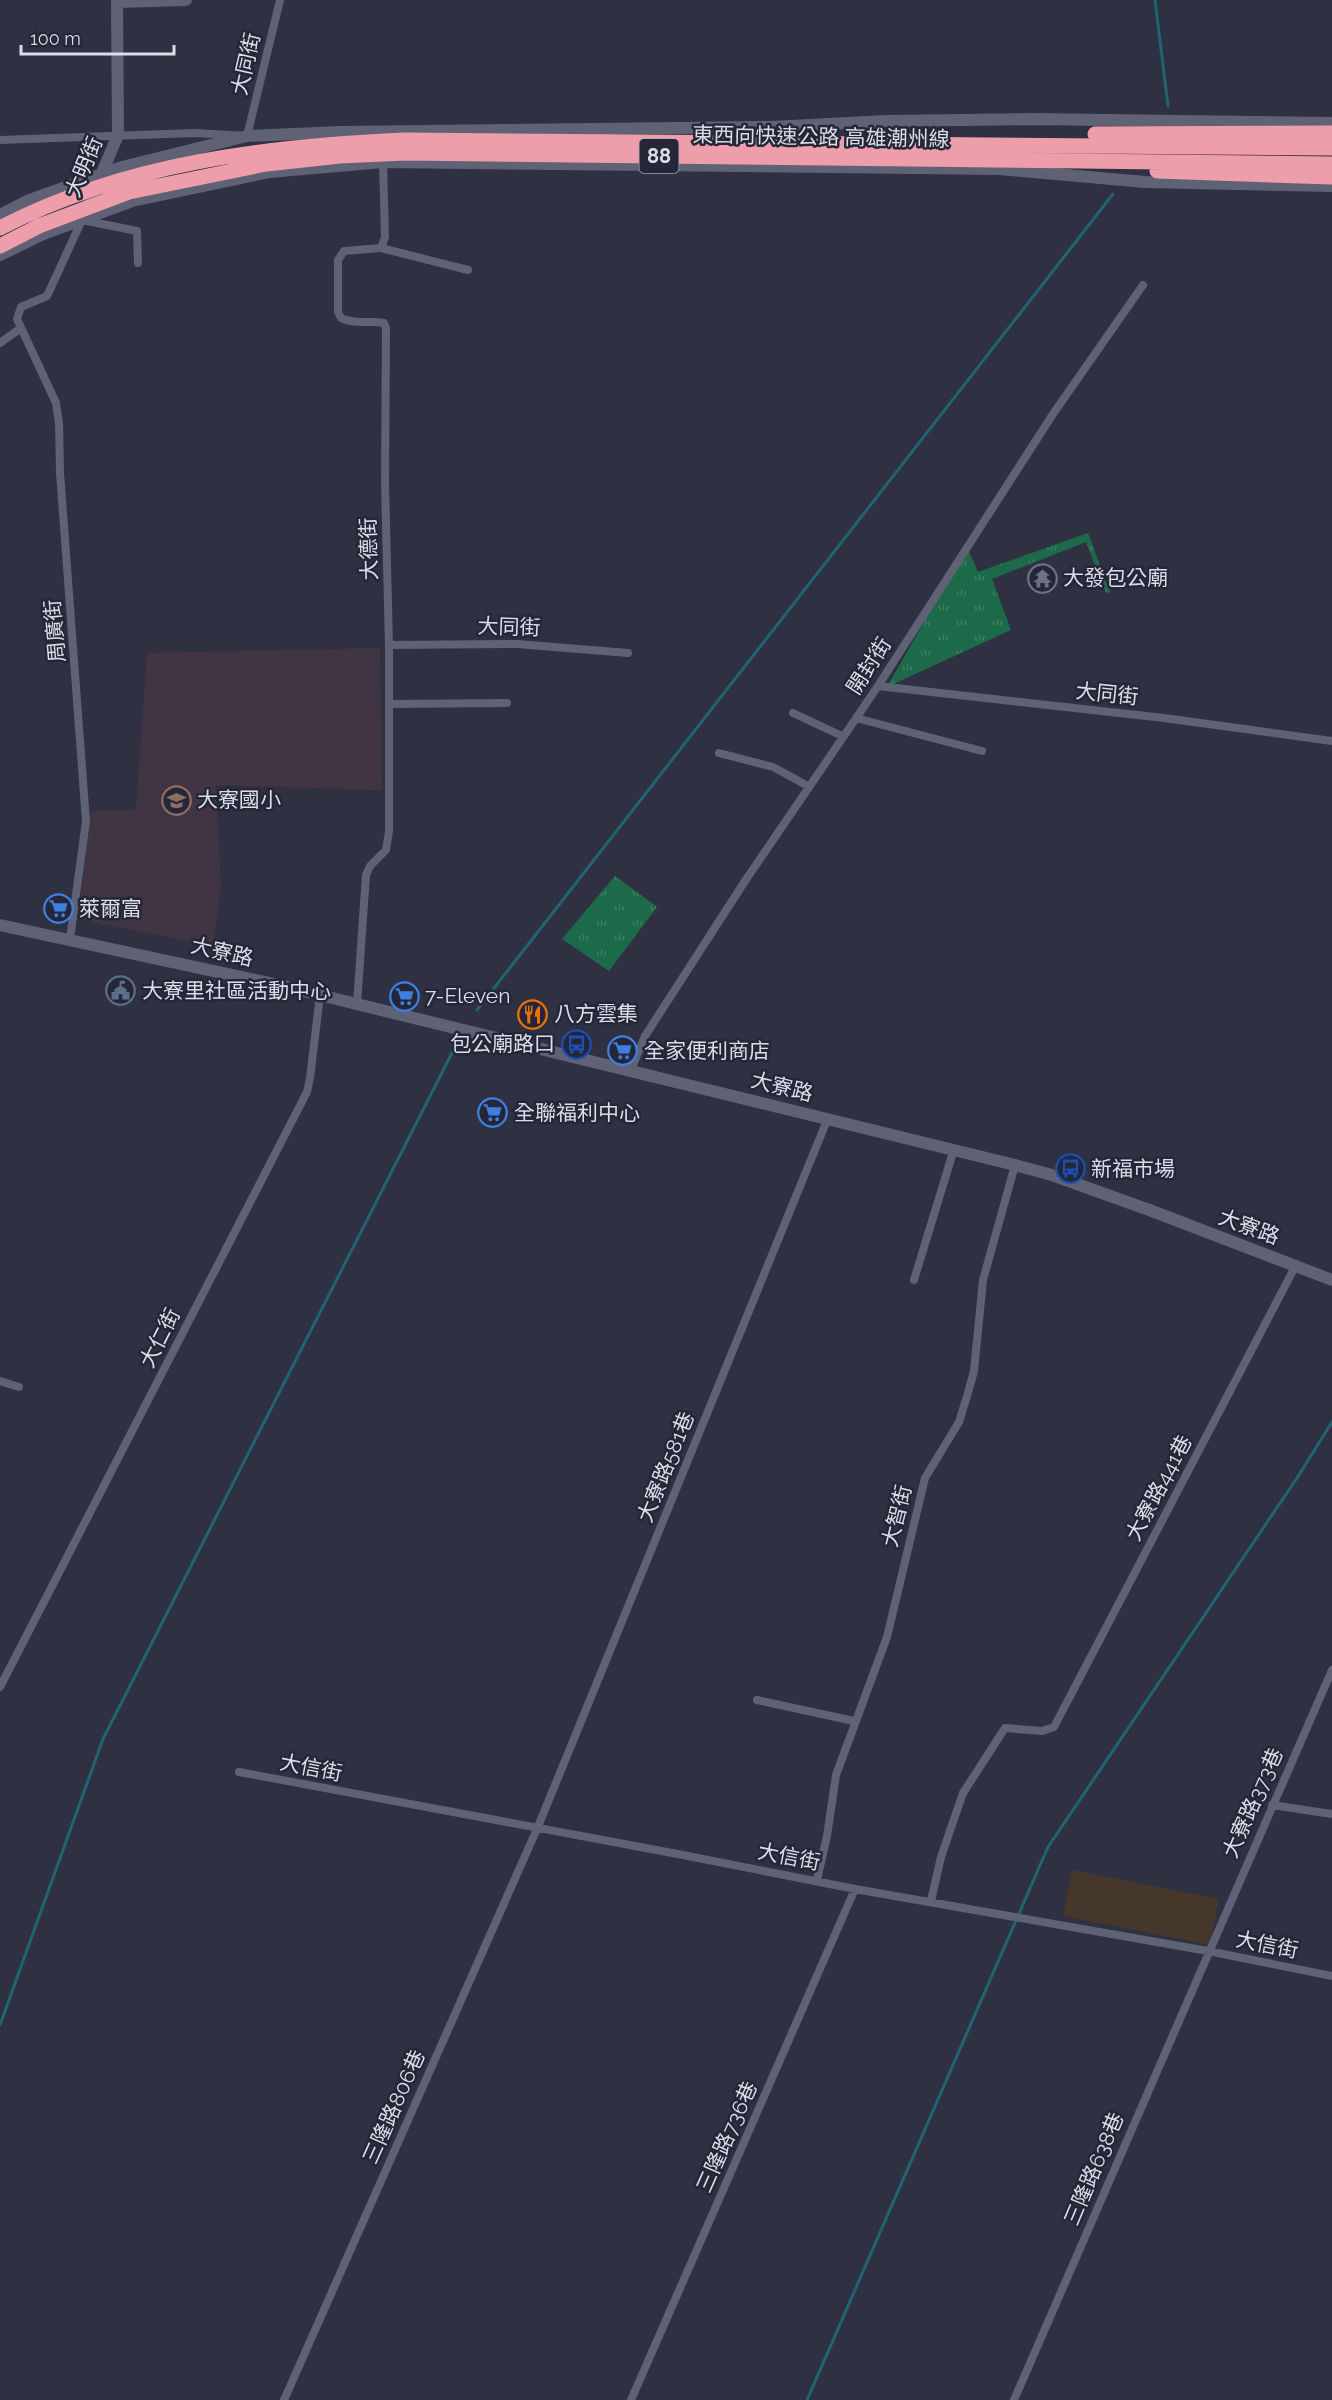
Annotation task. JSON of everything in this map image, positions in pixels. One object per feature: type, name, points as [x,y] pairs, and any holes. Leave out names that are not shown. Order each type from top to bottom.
[{"type":"highway","points":[[862,143],[902,138],[1332,133]]},
{"type":"highway","name":"東西向快速公路 高雄潮州線","points":[[0,228],[32,211],[125,177],[262,150],[340,142],[405,140],[1332,148]]},
{"type":"highway","name":"東西向快速公路 高雄潮州線","points":[[0,246],[39,226],[129,192],[266,164],[340,156],[405,153],[1332,164]]},
{"type":"highway","points":[[1004,160],[1033,165],[1104,169],[1332,177]]},
{"type":"main road","name":"大明街","points":[[82,220],[118,135],[117,2],[186,0]]},
{"type":"main road","points":[[0,215],[27,201],[122,167],[247,136],[340,132],[772,127],[909,120],[1033,119],[1332,123]]},
{"type":"main road","points":[[0,255],[43,234],[132,201],[269,172],[383,162],[1000,169],[1145,182],[1332,186]]},
{"type":"main road","name":"大寮路","points":[[0,925],[320,995],[1015,1165],[1052,1175],[1332,1280]]},
{"type":"street","name":"大同街","points":[[247,136],[280,0]]},
{"type":"street","points":[[0,140],[194,133],[247,136]]},
{"type":"street","points":[[383,162],[385,237],[381,248],[468,270]]},
{"type":"street","points":[[82,220],[137,231],[138,264]]},
{"type":"street","name":"大明街","points":[[21,328],[17,319],[18,312],[21,307],[47,296],[82,220]]},
{"type":"street","name":"大德街","points":[[357,1004],[366,874],[370,866],[386,850],[389,831],[389,645],[385,483],[386,328],[384,323],[346,321],[341,318],[338,312],[338,260],[344,252],[381,248]]},
{"type":"street","name":"開封街","points":[[632,1070],[645,1036],[808,786],[878,686],[1053,414],[1143,285]]},
{"type":"street","points":[[0,343],[21,328]]},
{"type":"street","name":"周廣街","points":[[21,328],[53,393],[59,424],[60,473],[86,821],[70,939]]},
{"type":"street","name":"大同街","points":[[389,645],[517,644],[628,653]]},
{"type":"street","name":"大同街","points":[[878,686],[1164,718],[1332,741]]},
{"type":"street","points":[[389,704],[507,703]]},
{"type":"street","points":[[793,713],[842,736]]},
{"type":"street","points":[[856,718],[982,751]]},
{"type":"street","points":[[718,753],[773,767],[808,786]]},
{"type":"street","name":"大仁街","points":[[0,1687],[307,1092],[320,995]]},
{"type":"street","name":"大寮路581巷","points":[[537,1829],[828,1118]]},
{"type":"street","points":[[914,1280],[954,1149]]},
{"type":"street","name":"大智街","points":[[817,1880],[827,1836],[836,1775],[887,1637],[925,1478],[959,1422],[968,1393],[974,1371],[982,1280],[1015,1165]]},
{"type":"street","name":"大寮路441巷","points":[[931,1901],[941,1857],[963,1793],[1005,1728],[1042,1731],[1054,1727],[1296,1265]]},
{"type":"street","points":[[0,1381],[19,1387]]},
{"type":"street","name":"大寮路373巷","points":[[1208,1951],[1332,1670]]},
{"type":"street","points":[[758,1700],[854,1722]]},
{"type":"street","name":"大信街","points":[[239,1772],[855,1889],[1208,1951],[1332,1976]]},
{"type":"street","points":[[1272,1805],[1332,1814]]},
{"type":"street","name":"三隆路806巷","points":[[284,2400],[537,1829]]},
{"type":"street","name":"三隆路736巷","points":[[631,2400],[855,1889]]},
{"type":"street","name":"三隆路638巷","points":[[1014,2400],[1208,1951]]},
{"type":"shaded area","name":"大寮國小","points":[[380,648],[382,790],[216,785],[221,884],[213,946],[78,919],[91,811],[136,810],[147,653]]},
{"type":"shaded area","points":[[1072,1870],[1219,1899],[1210,1945],[1063,1916]]},
{"type":"green space","points":[[1088,533],[1110,592],[1106,593],[1086,542],[992,579],[1011,630],[887,687],[967,547],[978,572]]},
{"type":"green space","points":[[615,876],[657,907],[609,971],[562,939]]},
{"type":"waterway","points":[[1155,0],[1168,106]]},
{"type":"waterway","points":[[477,1010],[1113,194]]},
{"type":"waterway","points":[[0,2025],[103,1739],[453,1051]]},
{"type":"waterway","points":[[807,2400],[1048,1847],[1299,1475],[1332,1422]]},
{"type":"place","name":"大發包公廟","points":[[1042,578]]},
{"type":"place","name":"大寮國小","points":[[176,800]]},
{"type":"place","name":"萊爾富","points":[[58,909]]},
{"type":"place","name":"大寮里社區活動中心","points":[[121,991]]},
{"type":"place","name":"7-Eleven","points":[[404,996]]},
{"type":"place","name":"八方雲集","points":[[533,1014]]},
{"type":"place","name":"包公廟路口","points":[[576,1044]]},
{"type":"place","name":"全家便利商店","points":[[623,1051]]},
{"type":"place","name":"全聯福利中心","points":[[493,1113]]},
{"type":"place","name":"新福市場","points":[[1070,1169]]}]
